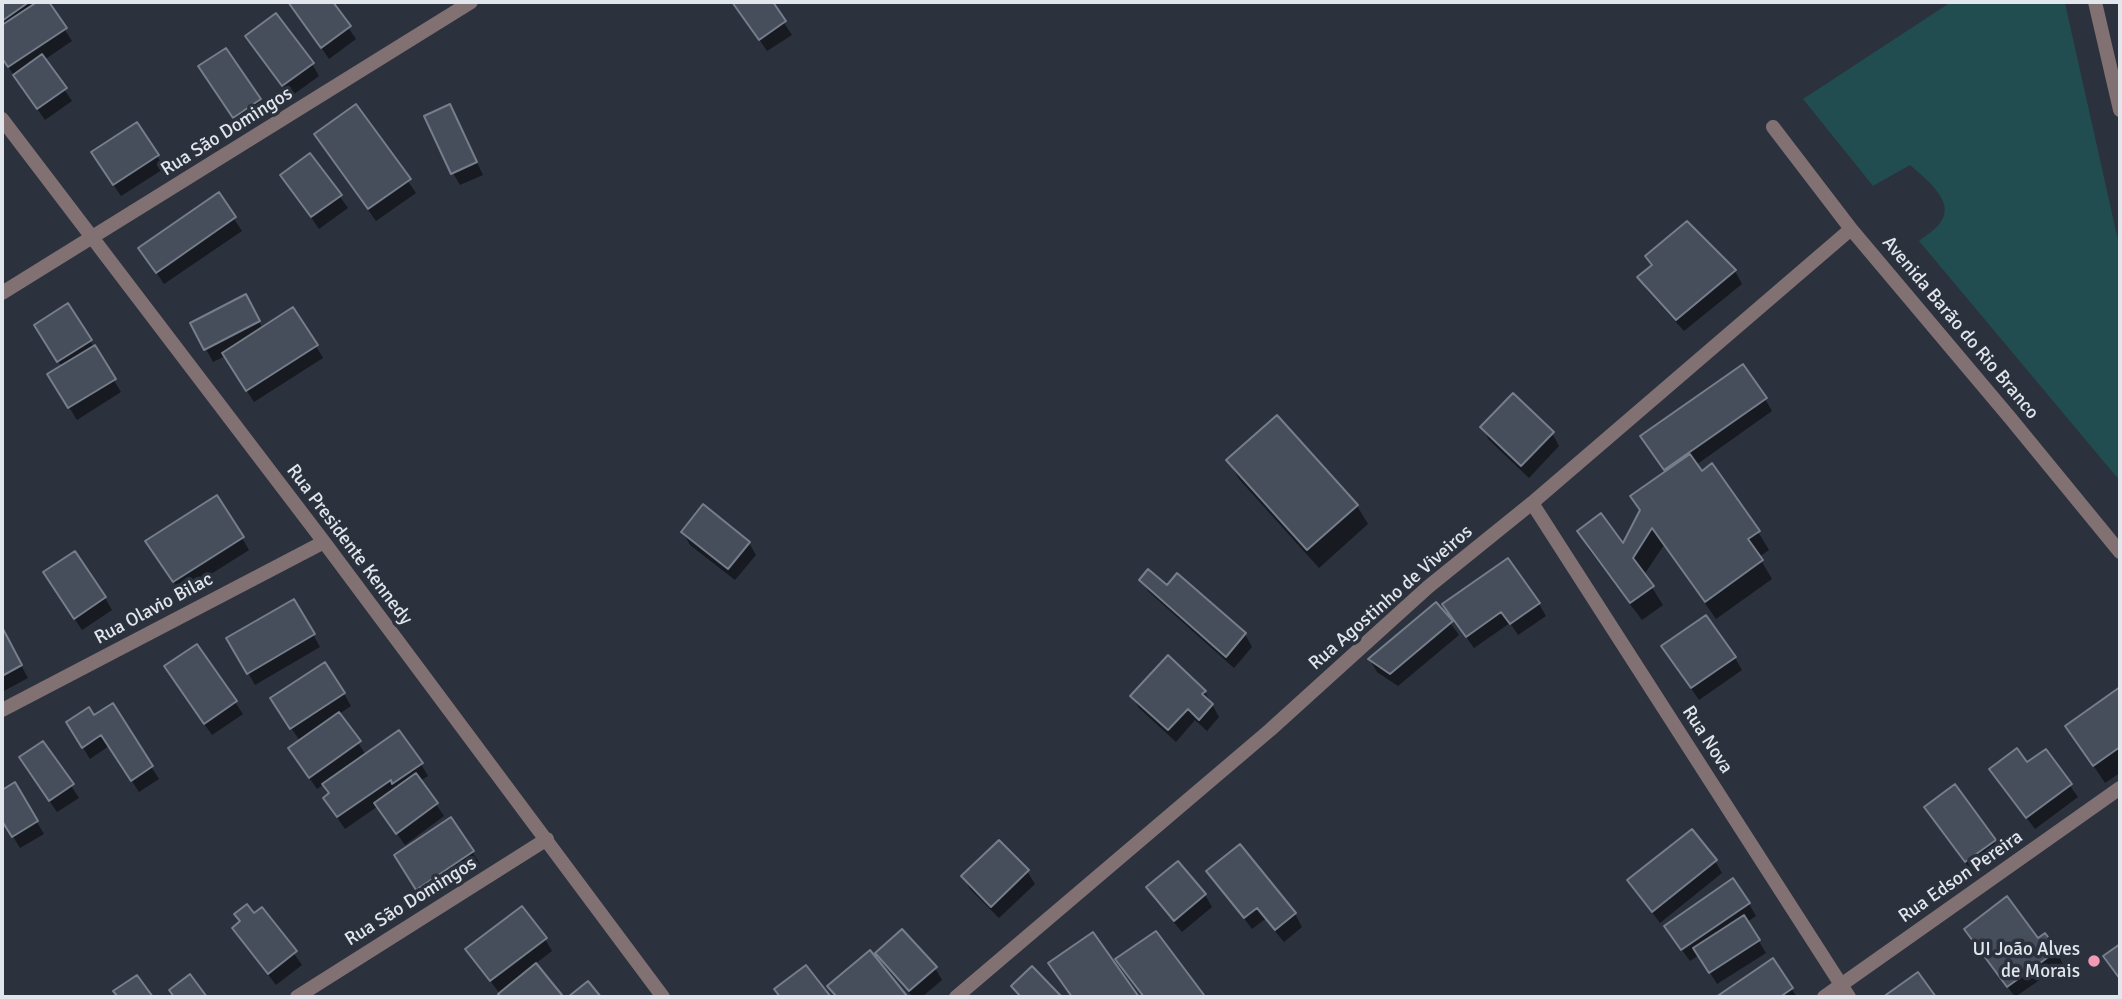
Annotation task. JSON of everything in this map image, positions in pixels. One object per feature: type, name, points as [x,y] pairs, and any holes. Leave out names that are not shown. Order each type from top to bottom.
[{"type":"street","name":"Rua São Domingos","points":[[2,293],[471,2]]},
{"type":"street","points":[[2095,2],[2120,110]]},
{"type":"street","name":"Rua Presidente Kennedy","points":[[2,119],[324,542],[663,997]]},
{"type":"street","name":"Avenida Barão do Rio Branco","points":[[1773,127],[1851,229],[2120,552]]},
{"type":"street","name":"Rua Agostinho de Viveiros","points":[[956,997],[1270,730],[1428,587],[1532,503],[1851,229]]},
{"type":"street","name":"Rua Nova","points":[[1532,503],[1846,991]]},
{"type":"street","name":"Rua Olavio Bilac","points":[[2,710],[324,542]]},
{"type":"street","name":"Rua Edson Pereira","points":[[1824,997],[1846,991],[2120,788]]},
{"type":"street","name":"Rua São Domingos","points":[[297,997],[547,839]]},
{"type":"shaded area","points":[[1951,2],[2065,3],[2120,249],[2120,481],[1919,241],[1938,226],[1944,215],[1942,198],[1937,191],[1910,165],[1873,186],[1803,99]]},
{"type":"building","points":[[2,2],[29,2],[2,21]]},
{"type":"building","points":[[37,2],[49,2],[67,28],[8,67],[2,58],[2,25]]},
{"type":"building","points":[[288,2],[333,2],[351,26],[321,48]]},
{"type":"building","points":[[732,2],[773,2],[786,21],[759,40]]},
{"type":"building","points":[[276,13],[314,63],[282,86],[245,36]]},
{"type":"building","points":[[226,48],[261,99],[233,118],[198,66]]},
{"type":"building","points":[[42,54],[67,88],[37,109],[13,75]]},
{"type":"building","points":[[356,104],[411,179],[368,209],[314,134]]},
{"type":"building","points":[[450,104],[477,162],[451,174],[424,116]]},
{"type":"building","points":[[137,122],[159,155],[113,185],[91,152]]},
{"type":"building","points":[[310,153],[342,195],[311,217],[280,175]]},
{"type":"building","points":[[219,192],[236,217],[156,273],[138,248]]},
{"type":"building","points":[[1687,221],[1736,270],[1676,320],[1637,277],[1652,265],[1645,256]]},
{"type":"building","points":[[246,294],[260,321],[204,350],[190,323]]},
{"type":"building","points":[[68,303],[92,340],[57,362],[34,325]]},
{"type":"building","points":[[293,307],[318,345],[246,391],[222,353]]},
{"type":"building","points":[[95,345],[116,379],[68,408],[47,374]]},
{"type":"building","points":[[1743,364],[1767,398],[1664,470],[1640,436]]},
{"type":"building","points":[[1513,393],[1554,432],[1521,466],[1480,427]]},
{"type":"building","points":[[1277,415],[1358,505],[1307,550],[1226,460]]},
{"type":"building","points":[[1690,454],[1702,471],[1712,463],[1760,531],[1748,539],[1763,560],[1705,602],[1652,528],[1633,558],[1654,586],[1630,603],[1577,531],[1601,513],[1623,543],[1640,510],[1630,496]]},
{"type":"building","points":[[217,495],[244,537],[173,582],[145,541]]},
{"type":"building","points":[[703,504],[750,542],[728,569],[681,532]]},
{"type":"building","points":[[75,551],[106,597],[74,619],[43,572]]},
{"type":"building","points":[[1508,558],[1540,603],[1510,624],[1501,612],[1466,637],[1442,604]]},
{"type":"building","points":[[1148,569],[1167,585],[1177,573],[1246,633],[1226,657],[1139,580]]},
{"type":"building","points":[[294,599],[315,634],[247,674],[226,638]]},
{"type":"building","points":[[1436,602],[1453,621],[1390,674],[1368,659]]},
{"type":"building","points":[[1706,615],[1736,657],[1691,688],[1661,646]]},
{"type":"building","points":[[2,627],[22,665],[2,676]]},
{"type":"building","points":[[197,644],[237,701],[204,724],[164,666]]},
{"type":"building","points":[[1168,655],[1206,691],[1202,694],[1213,704],[1199,720],[1188,709],[1168,730],[1130,696]]},
{"type":"building","points":[[325,662],[345,693],[290,729],[270,698]]},
{"type":"building","points":[[2120,687],[2120,747],[2093,766],[2065,726]]},
{"type":"building","points":[[113,703],[153,766],[131,781],[101,735],[82,748],[66,722],[89,707],[94,715]]},
{"type":"building","points":[[339,712],[361,741],[309,778],[288,748]]},
{"type":"building","points":[[399,730],[423,763],[392,784],[391,780],[337,817],[323,798],[329,793],[322,784]]},
{"type":"building","points":[[43,741],[74,784],[49,801],[19,757]]},
{"type":"building","points":[[2017,748],[2027,762],[2046,749],[2072,784],[2026,818],[1989,769]]},
{"type":"building","points":[[416,773],[438,803],[396,834],[374,803]]},
{"type":"building","points":[[15,782],[38,821],[12,837],[2,821],[2,790]]},
{"type":"building","points":[[1955,784],[1996,840],[1965,862],[1924,807]]},
{"type":"building","points":[[451,817],[474,851],[416,890],[394,855]]},
{"type":"building","points":[[1692,829],[1717,860],[1652,912],[1627,880]]},
{"type":"building","points":[[999,840],[1029,870],[991,907],[961,876]]},
{"type":"building","points":[[1240,844],[1296,913],[1275,930],[1257,908],[1244,918],[1206,871]]},
{"type":"building","points":[[1178,861],[1206,894],[1174,921],[1146,887]]},
{"type":"building","points":[[1733,878],[1750,903],[1681,950],[1664,926]]},
{"type":"building","points":[[2007,896],[2038,938],[2045,933],[2058,950],[2007,987],[1964,929]]},
{"type":"building","points":[[247,904],[254,913],[262,907],[297,951],[268,974],[232,928],[240,921],[234,914]]},
{"type":"building","points":[[522,906],[547,938],[490,981],[465,949]]},
{"type":"building","points":[[1744,915],[1760,940],[1709,973],[1693,948]]},
{"type":"building","points":[[902,929],[937,967],[909,991],[875,953]]},
{"type":"building","points":[[1156,931],[1204,995],[1144,997],[1115,959]]},
{"type":"building","points":[[1093,932],[1139,997],[1072,997],[1048,963]]},
{"type":"building","points":[[2120,944],[2120,979],[2103,956]]},
{"type":"building","points":[[870,950],[907,996],[837,997],[827,986]]},
{"type":"building","points":[[1773,958],[1793,988],[1780,997],[1716,997]]},
{"type":"building","points":[[536,963],[562,995],[501,997],[498,994]]},
{"type":"building","points":[[806,965],[831,997],[780,997],[774,989]]},
{"type":"building","points":[[1032,966],[1062,997],[1021,997],[1011,986]]},
{"type":"building","points":[[1918,972],[1936,997],[1883,997]]},
{"type":"building","points":[[190,974],[207,997],[174,997],[169,990]]},
{"type":"building","points":[[137,975],[153,997],[118,997],[113,991]]},
{"type":"building","points":[[588,981],[601,997],[568,997]]},
{"type":"place","name":"UI João Alves de Morais","points":[[2094,961]]}]
